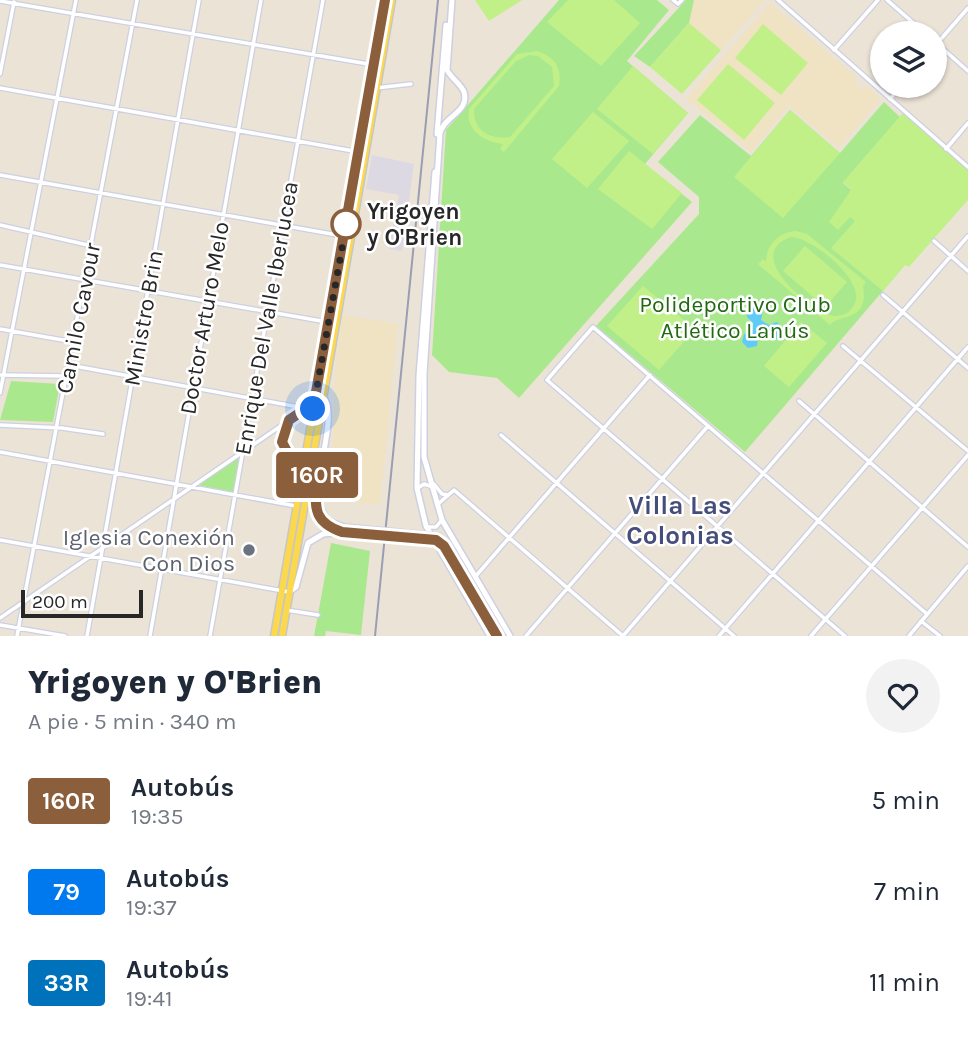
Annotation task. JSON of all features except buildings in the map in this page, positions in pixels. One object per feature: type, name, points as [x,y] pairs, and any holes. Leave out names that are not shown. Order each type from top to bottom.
[{"type":"main road","points":[[313,410],[323,396],[377,65],[385,0]]},
{"type":"main road","points":[[362,152],[376,88],[377,65],[392,0]]},
{"type":"main road","points":[[274,636],[285,591],[313,410],[347,237]]},
{"type":"main road","points":[[289,420],[282,442],[289,455],[306,466]]},
{"type":"main road","points":[[282,636],[296,506],[306,466]]},
{"type":"street","points":[[0,393],[43,183],[76,0]]},
{"type":"street","name":"Camilo Cavour","points":[[17,636],[137,0]]},
{"type":"street","name":"Ministro Brin","points":[[87,636],[199,0]]},
{"type":"street","name":"Doctor Arturo Melo","points":[[150,636],[174,483],[261,0]]},
{"type":"street","name":"Enrique Del Valle Iberlucea","points":[[210,636],[323,0]]},
{"type":"street","points":[[450,0],[447,70],[464,92],[464,102],[456,115],[446,121],[440,133],[424,374],[423,451],[442,520],[510,636]]},
{"type":"street","points":[[450,0],[440,90],[418,398],[417,488],[426,526],[490,636]]},
{"type":"street","points":[[673,0],[680,2]]},
{"type":"street","points":[[779,0],[968,167]]},
{"type":"street","points":[[834,50],[878,0]]},
{"type":"street","points":[[887,0],[911,21]]},
{"type":"street","points":[[0,1],[14,1],[377,65]]},
{"type":"street","points":[[0,74],[14,1]]},
{"type":"street","points":[[947,31],[968,8]]},
{"type":"street","points":[[947,54],[968,71]]},
{"type":"street","points":[[376,88],[411,84]]},
{"type":"street","points":[[440,90],[447,84],[456,84]]},
{"type":"street","points":[[0,88],[362,152]]},
{"type":"street","points":[[439,109],[446,115],[456,115]]},
{"type":"street","points":[[946,149],[968,123]]},
{"type":"street","points":[[0,175],[347,237]]},
{"type":"street","points":[[0,225],[92,246]]},
{"type":"street","points":[[436,506],[454,490],[623,636],[968,236]]},
{"type":"street","points":[[934,242],[968,271]]},
{"type":"street","points":[[0,265],[329,323]]},
{"type":"street","points":[[883,295],[968,368]]},
{"type":"street","points":[[845,636],[547,380],[593,327],[927,614]]},
{"type":"street","points":[[0,329],[74,342]]},
{"type":"street","points":[[811,636],[968,453],[843,346]]},
{"type":"street","points":[[719,636],[968,347]]},
{"type":"street","points":[[69,365],[313,410],[327,416]]},
{"type":"street","points":[[2,375],[66,376]]},
{"type":"street","points":[[475,577],[650,375]]},
{"type":"street","points":[[323,396],[327,401],[327,416],[315,502],[317,513],[330,527],[342,532]]},
{"type":"street","points":[[799,401],[968,547]]},
{"type":"street","points":[[0,618],[243,450],[289,420],[313,410]]},
{"type":"street","points":[[0,425],[103,434]]},
{"type":"street","points":[[526,636],[709,426]]},
{"type":"street","points":[[501,435],[734,636]]},
{"type":"street","points":[[0,452],[296,506]]},
{"type":"street","points":[[306,466],[319,473]]},
{"type":"street","points":[[319,473],[320,509],[333,524],[434,535],[447,542],[502,636]]},
{"type":"street","points":[[417,488],[427,484],[434,486],[442,494],[450,495]]},
{"type":"street","points":[[426,526],[436,527],[442,520]]},
{"type":"street","points":[[0,540],[285,591],[296,587],[308,543],[323,534],[342,532],[439,542],[496,636]]},
{"type":"street","points":[[908,636],[968,566]]},
{"type":"street","points":[[286,610],[318,615]]},
{"type":"street","points":[[921,621],[940,636]]},
{"type":"street","points":[[0,625],[65,636]]},
{"type":"shaded area","points":[[694,0],[765,0],[682,94],[650,67],[689,23]]},
{"type":"shaded area","points":[[770,3],[854,75],[859,88],[870,89],[870,98],[881,99],[839,148],[789,106],[751,152],[686,99]]},
{"type":"shaded area","points":[[372,155],[414,164],[402,251],[389,249],[399,195],[366,189]]},
{"type":"shaded area","points":[[342,315],[398,324],[380,505],[338,501],[331,495],[335,373]]},
{"type":"green space","points":[[475,0],[522,0],[489,21]]},
{"type":"green space","points":[[559,0],[657,0],[669,10],[627,61],[688,113],[645,164],[692,202],[519,398],[497,378],[449,372],[432,355],[446,130]]},
{"type":"green space","points":[[568,0],[614,0],[640,23],[601,66],[547,22]]},
{"type":"green space","points":[[686,0],[694,0],[689,23],[650,67],[634,56]]},
{"type":"green space","points":[[689,23],[721,50],[682,94],[650,67]]},
{"type":"green space","points":[[763,24],[808,63],[781,95],[735,58]]},
{"type":"green space","points":[[537,51],[548,56],[558,68],[559,86],[504,152],[500,149],[503,144],[483,138],[473,129],[469,109],[517,54]],"holes":[[[529,55],[538,56],[552,67],[554,86],[510,137],[496,137],[484,132],[476,123],[474,109],[516,61]]]},
{"type":"green space","points":[[728,64],[775,103],[744,140],[697,100]]},
{"type":"green space","points":[[633,66],[688,113],[653,154],[597,109]]},
{"type":"green space","name":"Polideportivo Club Atlético Lanús","points":[[884,102],[900,117],[843,183],[851,190],[855,212],[851,217],[905,265],[745,452],[596,326],[699,214],[699,197],[658,162],[700,115],[751,156],[790,110],[840,153]]},
{"type":"green space","points":[[790,110],[840,153],[783,218],[734,177]]},
{"type":"green space","points":[[593,112],[629,141],[587,188],[552,159]]},
{"type":"green space","points":[[903,113],[968,169],[968,200],[909,267],[905,265],[883,291],[831,248],[855,221],[850,217],[838,230],[829,222],[851,190],[843,182]]},
{"type":"green space","points":[[629,151],[682,193],[652,229],[598,189]]},
{"type":"green space","points":[[790,232],[807,234],[866,282],[863,286],[862,306],[858,311],[830,325],[758,264],[763,259],[766,262],[768,250],[779,237]],"holes":[[[791,237],[824,252],[846,273],[856,295],[851,310],[842,315],[827,314],[814,307],[787,284],[777,270],[773,257],[777,246]]]},
{"type":"green space","points":[[805,246],[847,282],[825,307],[783,271]]},
{"type":"green space","points":[[643,286],[695,329],[659,370],[607,326]]},
{"type":"green space","points":[[801,322],[827,343],[789,387],[764,366]]},
{"type":"green space","points":[[11,381],[60,384],[53,422],[0,420]]},
{"type":"green space","points":[[239,456],[233,492],[197,485]]},
{"type":"green space","points":[[331,543],[370,551],[361,635],[326,631],[325,636],[314,636]]},
{"type":"water","points":[[756,305],[763,311],[761,320],[769,325],[777,322],[783,328],[782,337],[773,340],[767,334],[758,338],[757,346],[748,348],[742,342],[744,334],[752,331],[753,323],[747,317],[748,308]]},
{"type":"railway","points":[[375,636],[438,0]]},
{"type":"bus line","name":"160R","points":[[385,0],[313,409],[307,408],[289,420],[282,442],[289,455],[316,469],[316,508],[325,523],[342,532],[436,540],[444,546],[497,636]]},
{"type":"place","name":"Yrigoyen y O'Brien","points":[[346,224]]},
{"type":"place","name":"Iglesia Conexión Con Dios","points":[[249,550]]},
{"type":"district","name":"Villa Las Colonias","points":[[680,520]]},
{"type":"route","points":[[313,409],[348,215],[346,224]]}]
